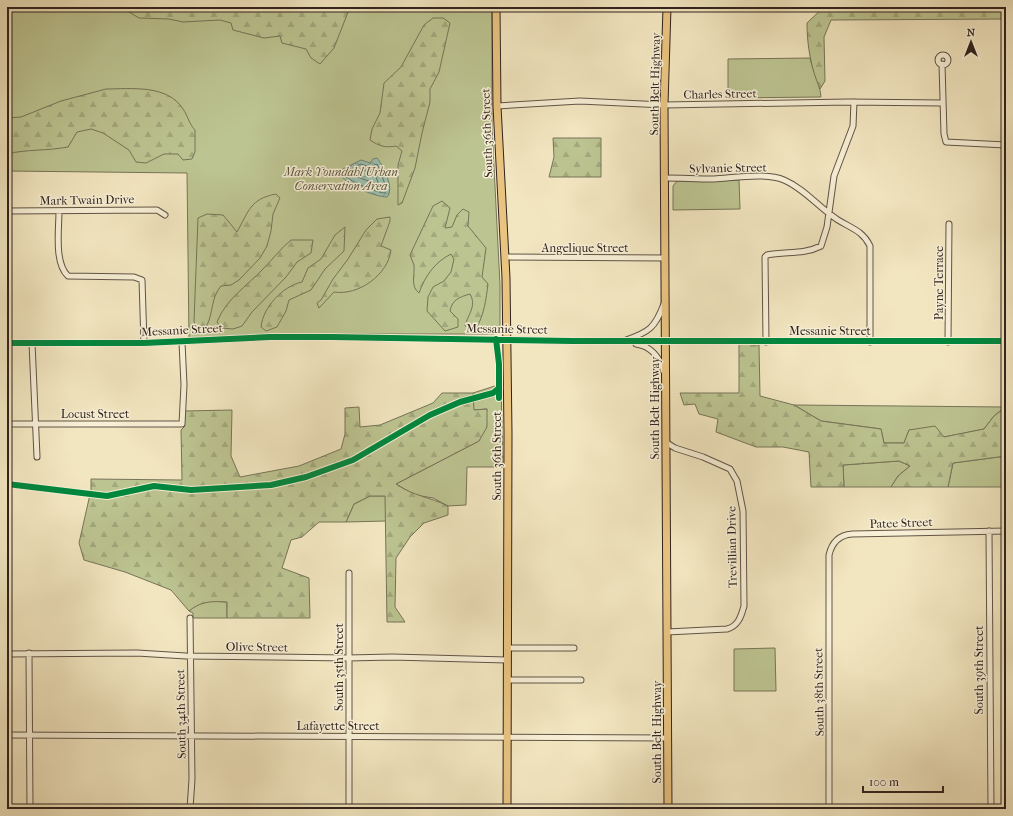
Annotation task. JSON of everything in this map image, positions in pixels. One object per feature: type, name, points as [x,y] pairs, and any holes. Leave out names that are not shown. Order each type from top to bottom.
[{"type":"main road","name":"South 36th Street","points":[[496,7],[497,106],[505,257],[507,339],[507,809]]},
{"type":"main road","name":"South Belt Highway","points":[[667,7],[664,105],[668,809]]},
{"type":"street","points":[[942,64],[944,134],[946,142],[1006,145]]},
{"type":"street","name":"Charles Street","points":[[497,106],[580,101],[664,105],[854,102],[943,104]]},
{"type":"street","points":[[766,342],[765,257],[767,254],[797,254],[812,251],[821,246],[825,236],[834,176],[853,126],[854,102]]},
{"type":"street","name":"Sylvanie Street","points":[[665,178],[712,179],[765,176],[784,179],[801,190],[829,213]]},
{"type":"street","name":"Mark Twain Drive","points":[[7,211],[157,210],[165,215]]},
{"type":"street","points":[[59,211],[59,262],[62,271],[68,276],[134,276],[142,280],[144,343]]},
{"type":"street","points":[[829,213],[838,220],[856,229],[867,239],[870,246],[870,342]]},
{"type":"street","name":"Payne Terrace","points":[[948,342],[949,224]]},
{"type":"street","name":"Angelique Street","points":[[505,257],[665,258]]},
{"type":"street","points":[[622,341],[643,334],[654,326],[659,319],[666,300]]},
{"type":"street","name":"Messanie Street","points":[[7,343],[144,343],[270,337],[666,342],[1006,341]]},
{"type":"street","points":[[622,341],[641,344],[655,353],[662,365],[666,381]]},
{"type":"street","name":"Locust Street","points":[[7,424],[182,424],[184,385],[182,342]]},
{"type":"street","points":[[32,343],[37,457]]},
{"type":"street","name":"Trevillian Drive","points":[[667,443],[675,448],[703,457],[730,469],[737,481],[743,511],[744,606],[740,619],[732,628],[668,632]]},
{"type":"street","name":"South 39th Street","points":[[989,531],[991,809]]},
{"type":"street","name":"Patee Street","points":[[828,575],[829,552],[836,541],[845,535],[1006,531]]},
{"type":"street","name":"South 35th Street","points":[[349,573],[349,809]]},
{"type":"street","name":"South 38th Street","points":[[828,575],[829,809]]},
{"type":"street","name":"South 34th Street","points":[[190,618],[192,735],[190,809]]},
{"type":"street","points":[[508,648],[574,648]]},
{"type":"street","points":[[28,653],[30,809]]},
{"type":"street","name":"Olive Street","points":[[7,654],[137,653],[190,656],[348,658],[392,657],[508,660]]},
{"type":"street","points":[[508,680],[581,680]]},
{"type":"street","name":"Lafayette Street","points":[[7,735],[668,738]]},
{"type":"green space","name":"Mark Youndahl Urban Conservation Area","points":[[7,7],[492,7],[492,127],[500,285],[500,329],[494,334],[266,334],[189,338],[187,173],[7,171]]},
{"type":"green space","points":[[109,7],[350,7],[334,48],[320,64],[311,58],[306,49],[282,43],[280,36],[264,38],[233,30],[231,23],[220,20],[183,22],[169,19],[139,18],[124,9]]},
{"type":"green space","points":[[824,7],[1006,7],[1006,19],[831,20],[824,37],[825,81],[820,89],[810,57],[807,23]]},
{"type":"green space","points":[[433,18],[443,18],[450,23],[439,72],[430,89],[430,102],[415,168],[402,203],[398,205],[398,165],[402,151],[396,146],[382,146],[370,140],[372,129],[380,113],[384,83],[401,67],[424,25]]},
{"type":"green space","points":[[810,58],[821,97],[728,98],[728,59]]},
{"type":"green space","points":[[106,89],[148,90],[168,95],[176,101],[183,109],[195,130],[195,152],[192,159],[183,160],[178,154],[164,154],[146,163],[136,162],[129,150],[103,133],[91,129],[77,132],[68,147],[22,151],[7,154],[7,118],[21,117],[61,101]]},
{"type":"green space","points":[[553,138],[601,138],[601,177],[549,177],[554,157]]},
{"type":"green space","points":[[739,180],[740,209],[673,210],[673,186],[677,181]]},
{"type":"green space","points":[[276,194],[280,198],[273,214],[267,246],[260,258],[239,280],[231,285],[221,286],[215,296],[206,327],[196,329],[194,321],[198,218],[207,214],[223,215],[237,232],[251,207],[255,203],[267,196]]},
{"type":"green space","points":[[442,201],[450,208],[445,228],[452,227],[457,215],[463,209],[469,212],[468,226],[486,248],[482,277],[488,284],[483,312],[477,327],[465,326],[473,302],[470,294],[463,296],[452,304],[450,311],[458,319],[458,327],[445,331],[427,311],[428,297],[433,287],[444,281],[451,272],[454,259],[451,254],[435,265],[424,281],[419,293],[414,284],[414,265],[410,255],[433,206]]},
{"type":"green space","points":[[390,217],[381,246],[391,250],[389,259],[384,268],[370,282],[362,287],[353,291],[334,292],[319,308],[317,303],[321,300],[333,279],[348,259],[366,230],[377,219]]},
{"type":"green space","points":[[345,227],[344,251],[325,269],[311,290],[289,300],[286,311],[277,327],[266,331],[261,327],[263,319],[275,298],[288,288],[302,282],[308,268],[321,259],[335,235]]},
{"type":"green space","points":[[291,240],[313,240],[311,253],[297,262],[286,277],[252,312],[242,326],[233,329],[222,328],[217,322],[226,306],[237,293]]},
{"type":"green space","points":[[739,344],[759,345],[760,396],[794,405],[821,421],[881,429],[884,443],[904,443],[909,430],[935,426],[944,437],[984,429],[994,416],[1006,407],[1006,456],[953,463],[948,487],[891,487],[898,476],[910,466],[899,461],[843,465],[844,487],[811,487],[809,452],[783,447],[756,447],[716,432],[718,419],[699,414],[695,404],[684,405],[680,393],[739,393]]},
{"type":"green space","points":[[501,384],[503,467],[467,467],[466,505],[448,506],[433,498],[415,495],[396,484],[479,441],[487,409],[473,410],[473,393]]},
{"type":"green space","points":[[442,393],[473,393],[474,410],[487,409],[487,427],[479,441],[396,484],[415,494],[448,506],[448,515],[424,523],[410,537],[396,558],[395,607],[405,622],[387,622],[385,496],[370,496],[354,504],[346,522],[319,522],[302,537],[291,540],[282,568],[309,578],[310,618],[227,618],[227,602],[202,603],[189,611],[171,590],[125,572],[84,560],[79,543],[91,490],[91,479],[182,480],[181,430],[184,427],[184,411],[232,410],[231,456],[240,477],[299,466],[341,449],[345,434],[345,408],[359,407],[360,427],[380,425],[433,403]]},
{"type":"green space","points":[[794,405],[1005,407],[994,416],[984,429],[944,437],[909,430],[904,443],[884,443],[881,429],[821,421]]},
{"type":"green space","points":[[1006,456],[1006,487],[948,487],[953,463]]},
{"type":"green space","points":[[899,461],[910,466],[898,476],[891,487],[844,487],[843,465]]},
{"type":"green space","points":[[370,496],[386,496],[386,521],[346,522],[354,504]]},
{"type":"green space","points":[[210,601],[227,602],[227,618],[193,618],[193,613],[189,611],[196,605]]},
{"type":"green space","points":[[775,648],[776,691],[734,691],[734,649]]},
{"type":"water","points":[[377,158],[385,171],[389,183],[390,189],[387,197],[375,195],[360,189],[342,177],[340,173],[343,169],[361,160],[370,163],[373,159]]},
{"type":"cycle path","points":[[7,343],[144,343],[270,337],[572,341],[1006,341]]},
{"type":"cycle path","points":[[496,339],[499,364],[499,398]]},
{"type":"cycle path","points":[[7,484],[107,496],[154,486],[191,490],[271,485],[306,477],[353,460],[430,415],[460,402],[493,393],[499,388]]}]
